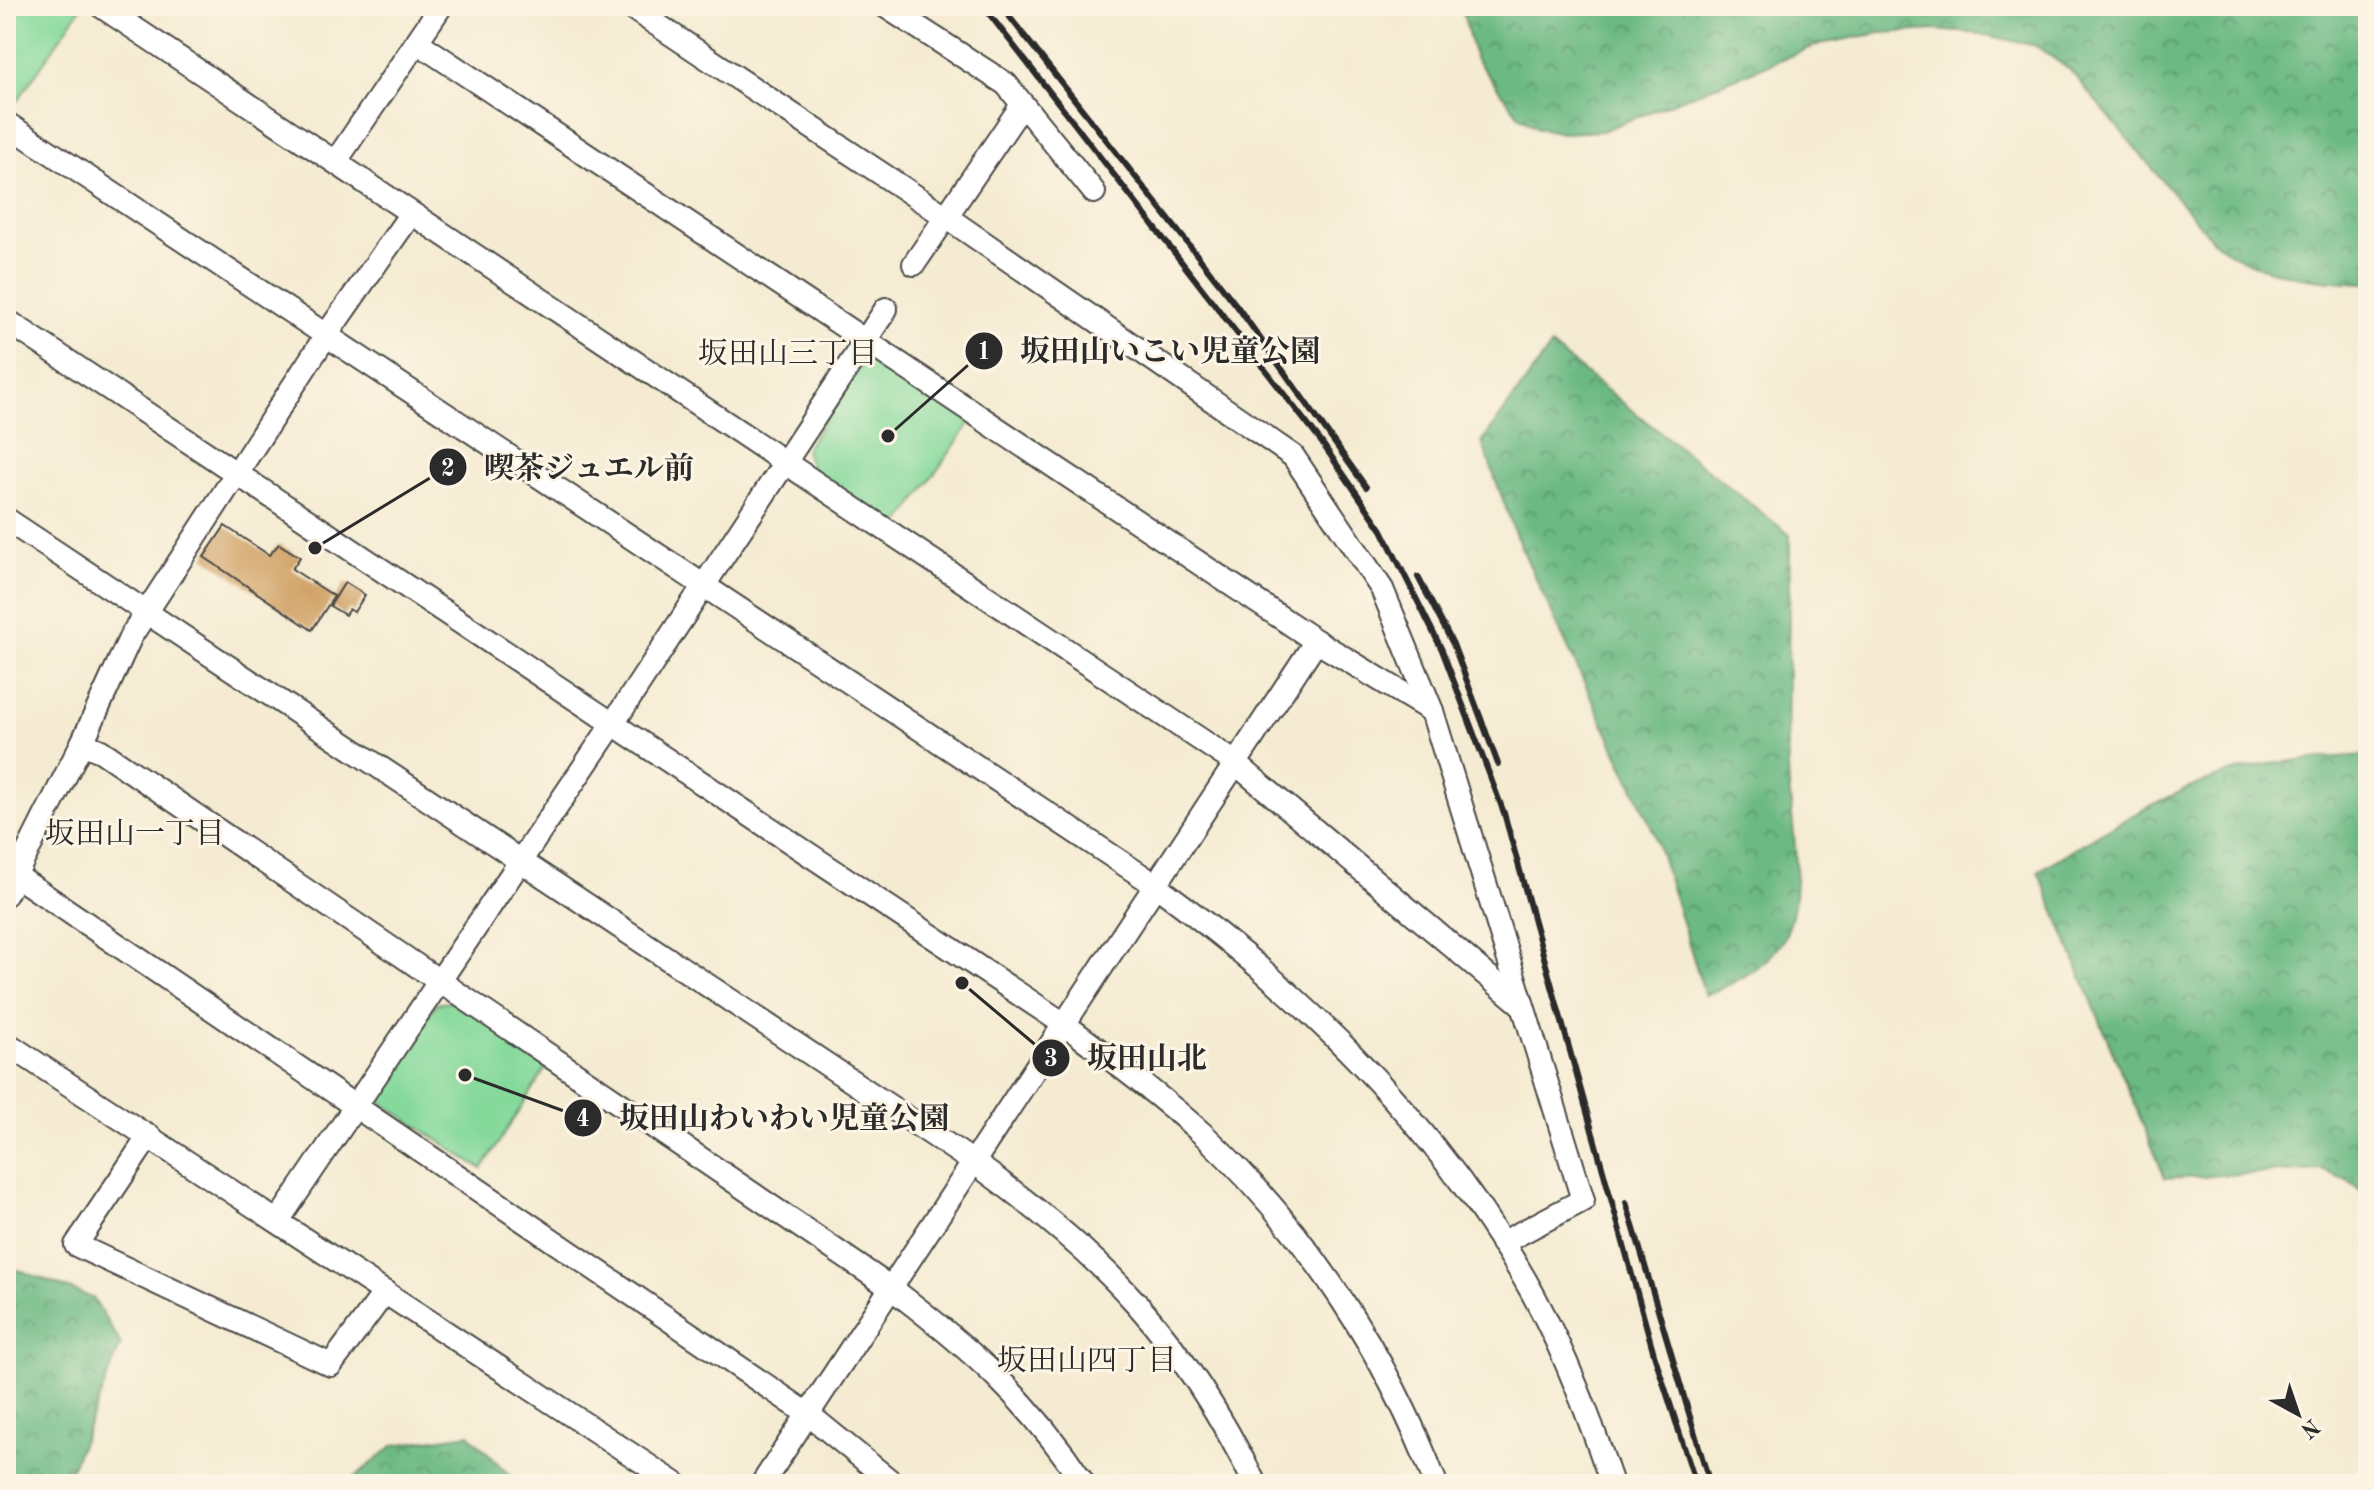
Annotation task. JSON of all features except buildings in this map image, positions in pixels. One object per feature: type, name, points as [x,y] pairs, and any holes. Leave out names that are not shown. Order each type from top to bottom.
[{"type":"street","points":[[101,6],[1234,762],[1522,1005]]},
{"type":"street","points":[[336,161],[441,6]]},
{"type":"street","points":[[629,6],[945,216],[1293,456],[1382,589],[1432,711],[1583,1200],[1502,1243]]},
{"type":"street","points":[[885,6],[1006,84],[1094,192]]},
{"type":"street","points":[[417,42],[1316,641],[1432,711]]},
{"type":"street","points":[[914,264],[1022,105]]},
{"type":"street","points":[[6,123],[1154,884],[1215,929],[1350,1049],[1424,1134],[1502,1243],[1563,1356],[1612,1484]]},
{"type":"street","points":[[410,215],[327,334],[131,636],[11,885],[354,1108],[808,1414],[894,1484]]},
{"type":"street","points":[[278,1221],[612,725],[886,309]]},
{"type":"street","points":[[6,320],[1064,1024],[1208,1139],[1303,1247],[1355,1319],[1398,1398],[1436,1484]]},
{"type":"street","points":[[6,519],[520,859],[1042,1211],[1096,1258],[1143,1308],[1223,1422],[1255,1484]]},
{"type":"street","points":[[762,1484],[1316,641]]},
{"type":"street","points":[[82,743],[101,751],[438,983],[891,1288],[964,1343],[1009,1387],[1084,1484]]},
{"type":"street","points":[[6,1043],[676,1484]]},
{"type":"street","points":[[149,1136],[76,1245],[331,1365],[385,1292]]},
{"type":"green space","points":[[6,6],[75,6],[80,9],[11,110],[6,106]]},
{"type":"green space","points":[[1461,6],[2368,6],[2368,283],[2327,281],[2268,269],[2214,242],[2070,70],[2036,46],[1981,34],[1935,30],[1880,33],[1820,44],[1602,131],[1563,133],[1538,128],[1520,117],[1475,58]]},
{"type":"green space","points":[[1551,346],[1790,535],[1788,737],[1796,869],[1793,909],[1783,941],[1765,961],[1730,985],[1705,995],[1653,830],[1516,536],[1482,442]]},
{"type":"green space","points":[[873,358],[971,422],[898,526],[811,468],[805,450],[859,368]]},
{"type":"green space","points":[[2368,755],[2368,1195],[2347,1180],[2321,1170],[2165,1178],[2038,871],[2136,813],[2214,778],[2272,763]]},
{"type":"green space","points":[[456,1000],[549,1063],[482,1169],[382,1103],[381,1086],[436,1004]]},
{"type":"green space","points":[[6,1268],[93,1298],[121,1344],[65,1484],[6,1484]]},
{"type":"green space","points":[[469,1434],[518,1484],[346,1484],[394,1445]]},
{"type":"railway","points":[[983,6],[1322,443],[1382,530],[1442,650],[1504,813],[1654,1354],[1696,1484]]},
{"type":"railway","points":[[1001,6],[1237,306],[1366,487]]},
{"type":"railway","points":[[1418,577],[1453,644],[1498,764]]},
{"type":"railway","points":[[1626,1202],[1710,1484]]},
{"type":"place","name":"坂田山いこい児童公園","points":[[888,436]]},
{"type":"place","name":"喫茶ジュエル前","points":[[315,548]]},
{"type":"place","name":"坂田山北","points":[[962,983]]},
{"type":"place","name":"坂田山わいわい児童公園","points":[[465,1075]]},
{"type":"district","name":"坂田山三丁目","points":[[788,355]]},
{"type":"district","name":"坂田山一丁目","points":[[135,835]]},
{"type":"district","name":"坂田山四丁目","points":[[1087,1362]]}]
